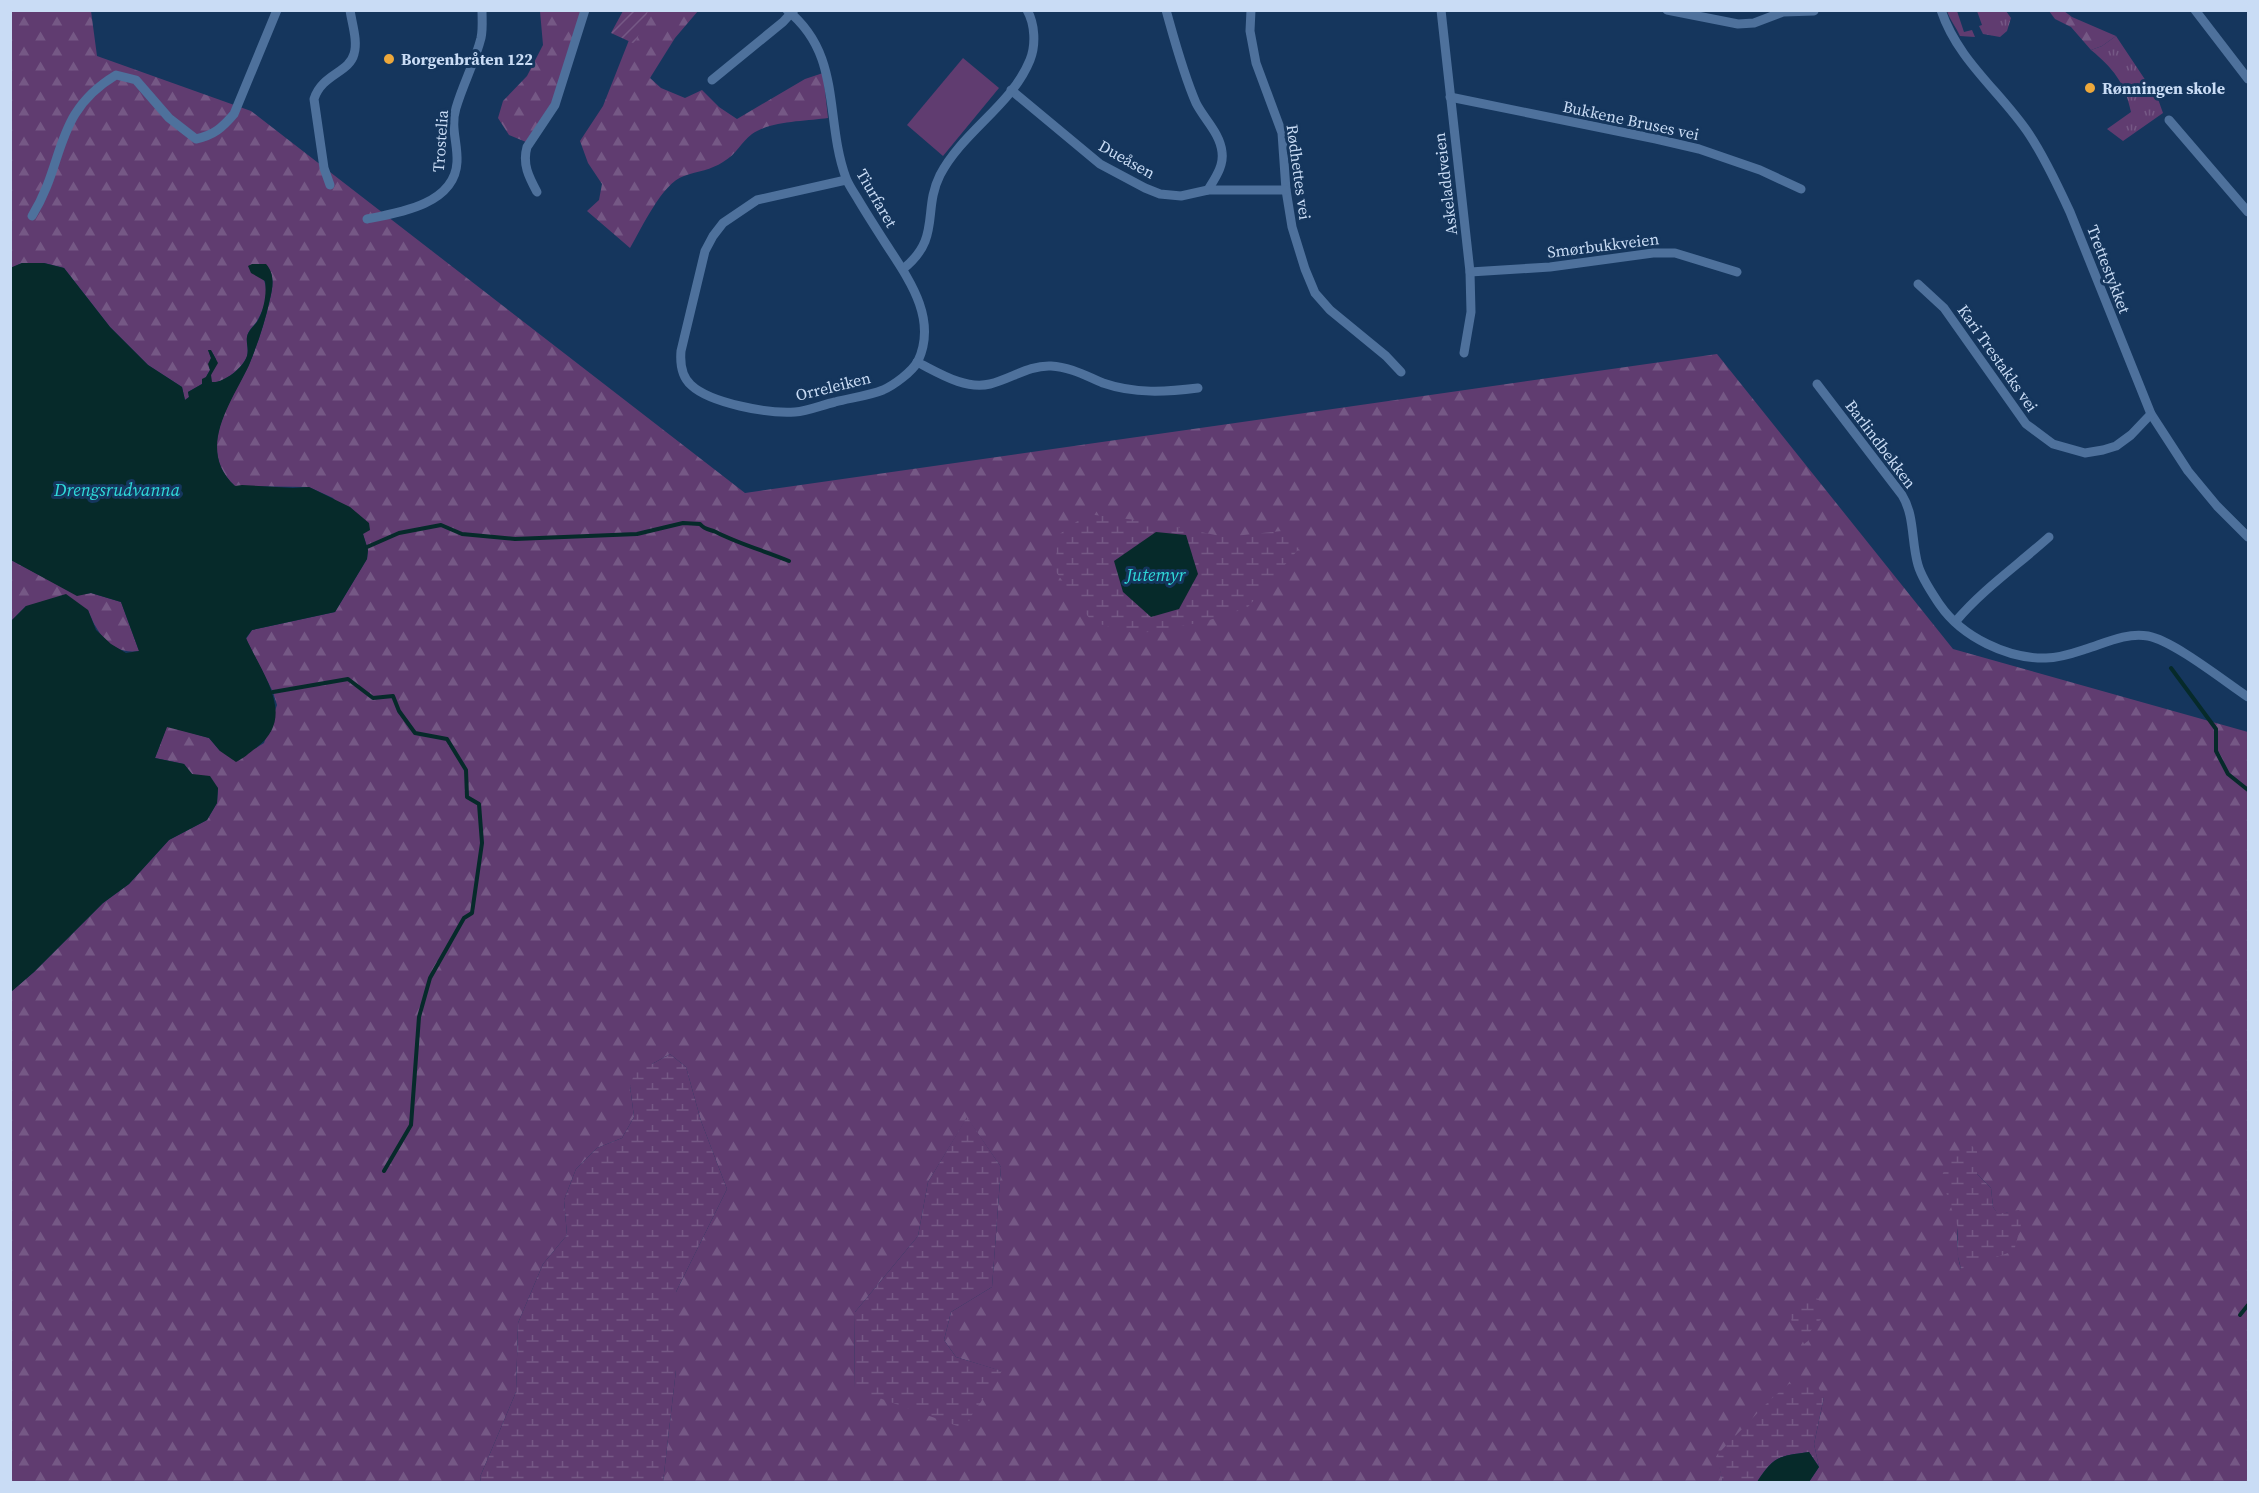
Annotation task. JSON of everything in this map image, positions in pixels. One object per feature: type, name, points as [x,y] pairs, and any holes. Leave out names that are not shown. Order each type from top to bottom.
[{"type":"street","points":[[32,216],[43,199],[70,121],[78,108],[98,87],[116,75],[136,80],[182,130],[196,139],[210,136],[222,128],[234,114],[278,10]]},
{"type":"street","points":[[330,186],[324,168],[314,99],[321,85],[352,61],[355,52],[350,10]]},
{"type":"street","name":"Trostelia","points":[[367,219],[395,214],[429,200],[443,192],[453,179],[457,162],[453,130],[456,108],[481,36],[482,10]]},
{"type":"street","points":[[537,192],[525,167],[526,147],[555,105],[585,10]]},
{"type":"street","points":[[903,269],[916,258],[927,238],[933,194],[939,176],[948,161],[957,148],[1011,90],[1031,58],[1033,31],[1028,10]]},
{"type":"street","points":[[1166,10],[1184,74],[1198,106],[1216,133],[1222,152],[1220,171],[1208,190]]},
{"type":"street","name":"Rødhettes vei","points":[[1251,10],[1250,32],[1256,63],[1282,133],[1286,190],[1292,227],[1305,269],[1315,293],[1330,310],[1386,356],[1401,372]]},
{"type":"street","name":"Askeladdveien","points":[[1441,10],[1470,272],[1471,312],[1464,353]]},
{"type":"street","points":[[1667,10],[1738,24],[1754,22],[1783,12],[1814,11]]},
{"type":"street","name":"Trettestykket","points":[[1941,10],[1955,40],[1971,64],[2029,134],[2055,180],[2151,414],[2188,471],[2217,507],[2248,537]]},
{"type":"street","points":[[2195,10],[2248,79]]},
{"type":"street","name":"Tiurfaret","points":[[712,80],[791,12],[813,39],[826,69],[837,150],[846,180],[912,283],[921,305],[923,342],[917,362]]},
{"type":"street","name":"Dueåsen","points":[[1011,90],[1100,164],[1161,194],[1181,196],[1208,190],[1286,190]]},
{"type":"street","name":"Bukkene Bruses vei","points":[[1450,97],[1699,149],[1760,170],[1801,189]]},
{"type":"street","points":[[2169,120],[2248,212]]},
{"type":"street","name":"Orreleiken","points":[[846,180],[757,200],[723,223],[705,251],[681,351],[680,364],[689,383],[698,391],[732,404],[763,411],[795,412],[884,389],[902,378],[917,362]]},
{"type":"street","name":"Smørbukkveien","points":[[1470,272],[1550,267],[1653,253],[1675,253],[1737,272]]},
{"type":"street","name":"Kari Trestakks vei","points":[[1918,284],[1944,308],[2026,424],[2053,444],[2085,453],[2103,450],[2116,446],[2131,435],[2151,414]]},
{"type":"street","points":[[917,362],[951,378],[973,385],[990,384],[1036,367],[1052,366],[1071,369],[1119,388],[1147,392],[1198,388]]},
{"type":"street","name":"Barlindbekken","points":[[1817,384],[1881,465],[1908,505],[1918,566],[1942,608],[1971,634],[2009,653],[2046,658],[2086,650],[2115,639],[2146,636],[2174,647],[2248,697]]},
{"type":"street","points":[[1956,621],[1973,600],[2049,537]]},
{"type":"green space","points":[[11,11],[91,11],[97,56],[251,111],[745,493],[1717,354],[1953,649],[2248,732],[2248,1482],[1809,1482],[1819,1467],[1814,1444],[1824,1397],[1717,1456],[1723,1482],[663,1482],[676,1370],[676,1292],[727,1189],[701,1121],[686,1067],[670,1054],[652,1064],[630,1086],[634,1117],[622,1138],[597,1148],[576,1169],[564,1200],[567,1235],[543,1264],[518,1323],[516,1392],[480,1477],[481,1482],[11,1482],[12,991],[103,903],[129,884],[169,840],[207,820],[217,803],[218,788],[192,774],[184,764],[155,758],[167,726],[209,738],[220,751],[256,748],[264,743],[277,705],[273,692],[246,639],[252,630],[335,612],[367,559],[368,550],[363,534],[333,498],[309,487],[235,486],[223,472],[218,457],[217,441],[220,426],[249,365],[268,308],[272,281],[271,272],[266,265],[255,264],[265,283],[266,298],[259,318],[248,335],[248,353],[245,361],[227,378],[211,383],[210,378],[216,359],[208,350],[211,358],[210,370],[202,384],[188,392],[189,397],[185,400],[182,387],[148,365],[110,327],[64,268],[44,263],[22,263],[11,268]],"holes":[[[967,1118],[1001,1167],[992,1287],[951,1312],[944,1340],[956,1357],[1001,1371],[854,1389],[855,1312],[918,1236],[928,1182]],[[1977,1151],[1977,1174],[1991,1188],[1993,1207],[1998,1215],[2009,1212],[1961,1269],[1958,1255],[1958,1225]]]},
{"type":"green space","points":[[540,11],[582,11],[554,100],[526,142],[509,135],[498,118],[503,101],[527,76],[543,45]]},
{"type":"green space","points":[[623,11],[648,11],[635,44],[611,33]]},
{"type":"green space","points":[[638,11],[698,11],[675,38],[650,78],[661,88],[685,98],[702,90],[719,107],[737,119],[805,79],[823,73],[828,118],[769,126],[748,137],[723,162],[676,180],[653,207],[630,248],[587,211],[599,200],[602,184],[588,163],[580,141],[603,106]]},
{"type":"green space","points":[[1947,11],[1957,11],[1964,32],[1972,30],[1975,37],[1960,36]]},
{"type":"green space","points":[[1977,11],[2006,11],[2011,18],[2007,31],[2000,37],[1983,34],[1979,26],[1982,25]]},
{"type":"green space","points":[[2049,11],[2064,11],[2072,17],[2116,36],[2102,46],[2091,50],[2071,27],[2055,19]]},
{"type":"green space","points":[[2116,36],[2158,99],[2163,113],[2123,141],[2107,129],[2131,112],[2122,84],[2106,63],[2091,50],[2102,46]]},
{"type":"green space","points":[[963,58],[999,88],[943,156],[907,125]]},
{"type":"green space","name":"Jutemyr","points":[[1087,514],[1152,522],[1225,537],[1282,531],[1304,543],[1247,608],[1203,622],[1137,634],[1092,622],[1056,572],[1057,536]]},
{"type":"green space","points":[[11,560],[77,595],[91,593],[121,602],[139,651],[120,650],[106,641],[88,610],[26,606],[11,621]]},
{"type":"green space","points":[[670,1054],[686,1067],[701,1121],[727,1189],[676,1292],[676,1370],[663,1482],[481,1482],[480,1477],[516,1392],[518,1323],[543,1264],[567,1235],[564,1200],[576,1169],[597,1148],[622,1138],[634,1117],[630,1086],[637,1066],[652,1064]]},
{"type":"green space","points":[[967,1117],[1001,1167],[992,1287],[951,1312],[944,1340],[956,1357],[1002,1371],[963,1428],[854,1389],[855,1312],[918,1236],[928,1182]]},
{"type":"green space","points":[[1969,1143],[1977,1151],[1977,1174],[1991,1188],[1993,1207],[1998,1214],[2019,1210],[2023,1217],[2014,1251],[1961,1269],[1957,1253],[1958,1228],[1941,1177],[1949,1162]]},
{"type":"green space","points":[[1817,1298],[1820,1302],[1821,1319],[1808,1334],[1808,1341],[1804,1344],[1792,1321],[1792,1304]]},
{"type":"green space","points":[[1789,1384],[1818,1387],[1824,1397],[1814,1444],[1819,1467],[1809,1452],[1799,1453],[1784,1456],[1773,1462],[1757,1482],[1723,1482],[1716,1456],[1770,1400]]},
{"type":"water","name":"Drengsrudvanna","points":[[22,263],[44,263],[64,268],[110,327],[148,365],[182,387],[185,400],[189,397],[188,392],[202,384],[202,379],[210,370],[208,364],[211,358],[208,350],[211,350],[218,363],[211,375],[212,382],[227,377],[245,361],[248,353],[248,335],[261,313],[266,291],[265,281],[251,273],[248,266],[266,264],[271,272],[272,281],[266,316],[249,365],[221,425],[217,441],[218,457],[223,472],[235,486],[309,487],[350,507],[369,523],[370,530],[363,534],[368,550],[367,559],[335,612],[252,630],[246,638],[267,680],[276,709],[274,723],[268,736],[256,748],[236,762],[220,751],[209,738],[167,727],[155,758],[184,764],[192,774],[210,776],[218,788],[217,803],[207,820],[169,840],[129,884],[103,903],[12,991],[11,995],[11,621],[26,606],[66,594],[88,610],[96,630],[111,644],[126,653],[139,651],[121,602],[91,593],[77,596],[11,560],[10,268]]},
{"type":"water","name":"Jutemyr","points":[[1156,532],[1186,535],[1198,574],[1179,609],[1151,617],[1123,592],[1114,561]]},
{"type":"water","points":[[1809,1452],[1819,1467],[1809,1482],[1757,1482],[1768,1467],[1778,1459]]},
{"type":"waterway","points":[[367,547],[399,533],[441,525],[462,534],[515,539],[637,534],[683,523],[700,524],[789,561]]},
{"type":"waterway","name":"Barlindbekken","points":[[2171,668],[2216,729],[2216,751],[2228,774],[2248,790]]},
{"type":"waterway","points":[[273,692],[348,679],[373,698],[393,696],[399,711],[415,733],[447,739],[466,770],[467,797],[479,804],[482,843],[472,913],[464,918],[430,978],[419,1017],[411,1125],[384,1171]]},
{"type":"waterway","points":[[2240,1315],[2248,1305]]},
{"type":"place","name":"Borgenbråten 122","points":[[389,59]]},
{"type":"place","name":"Rønningen skole","points":[[2090,88]]}]
